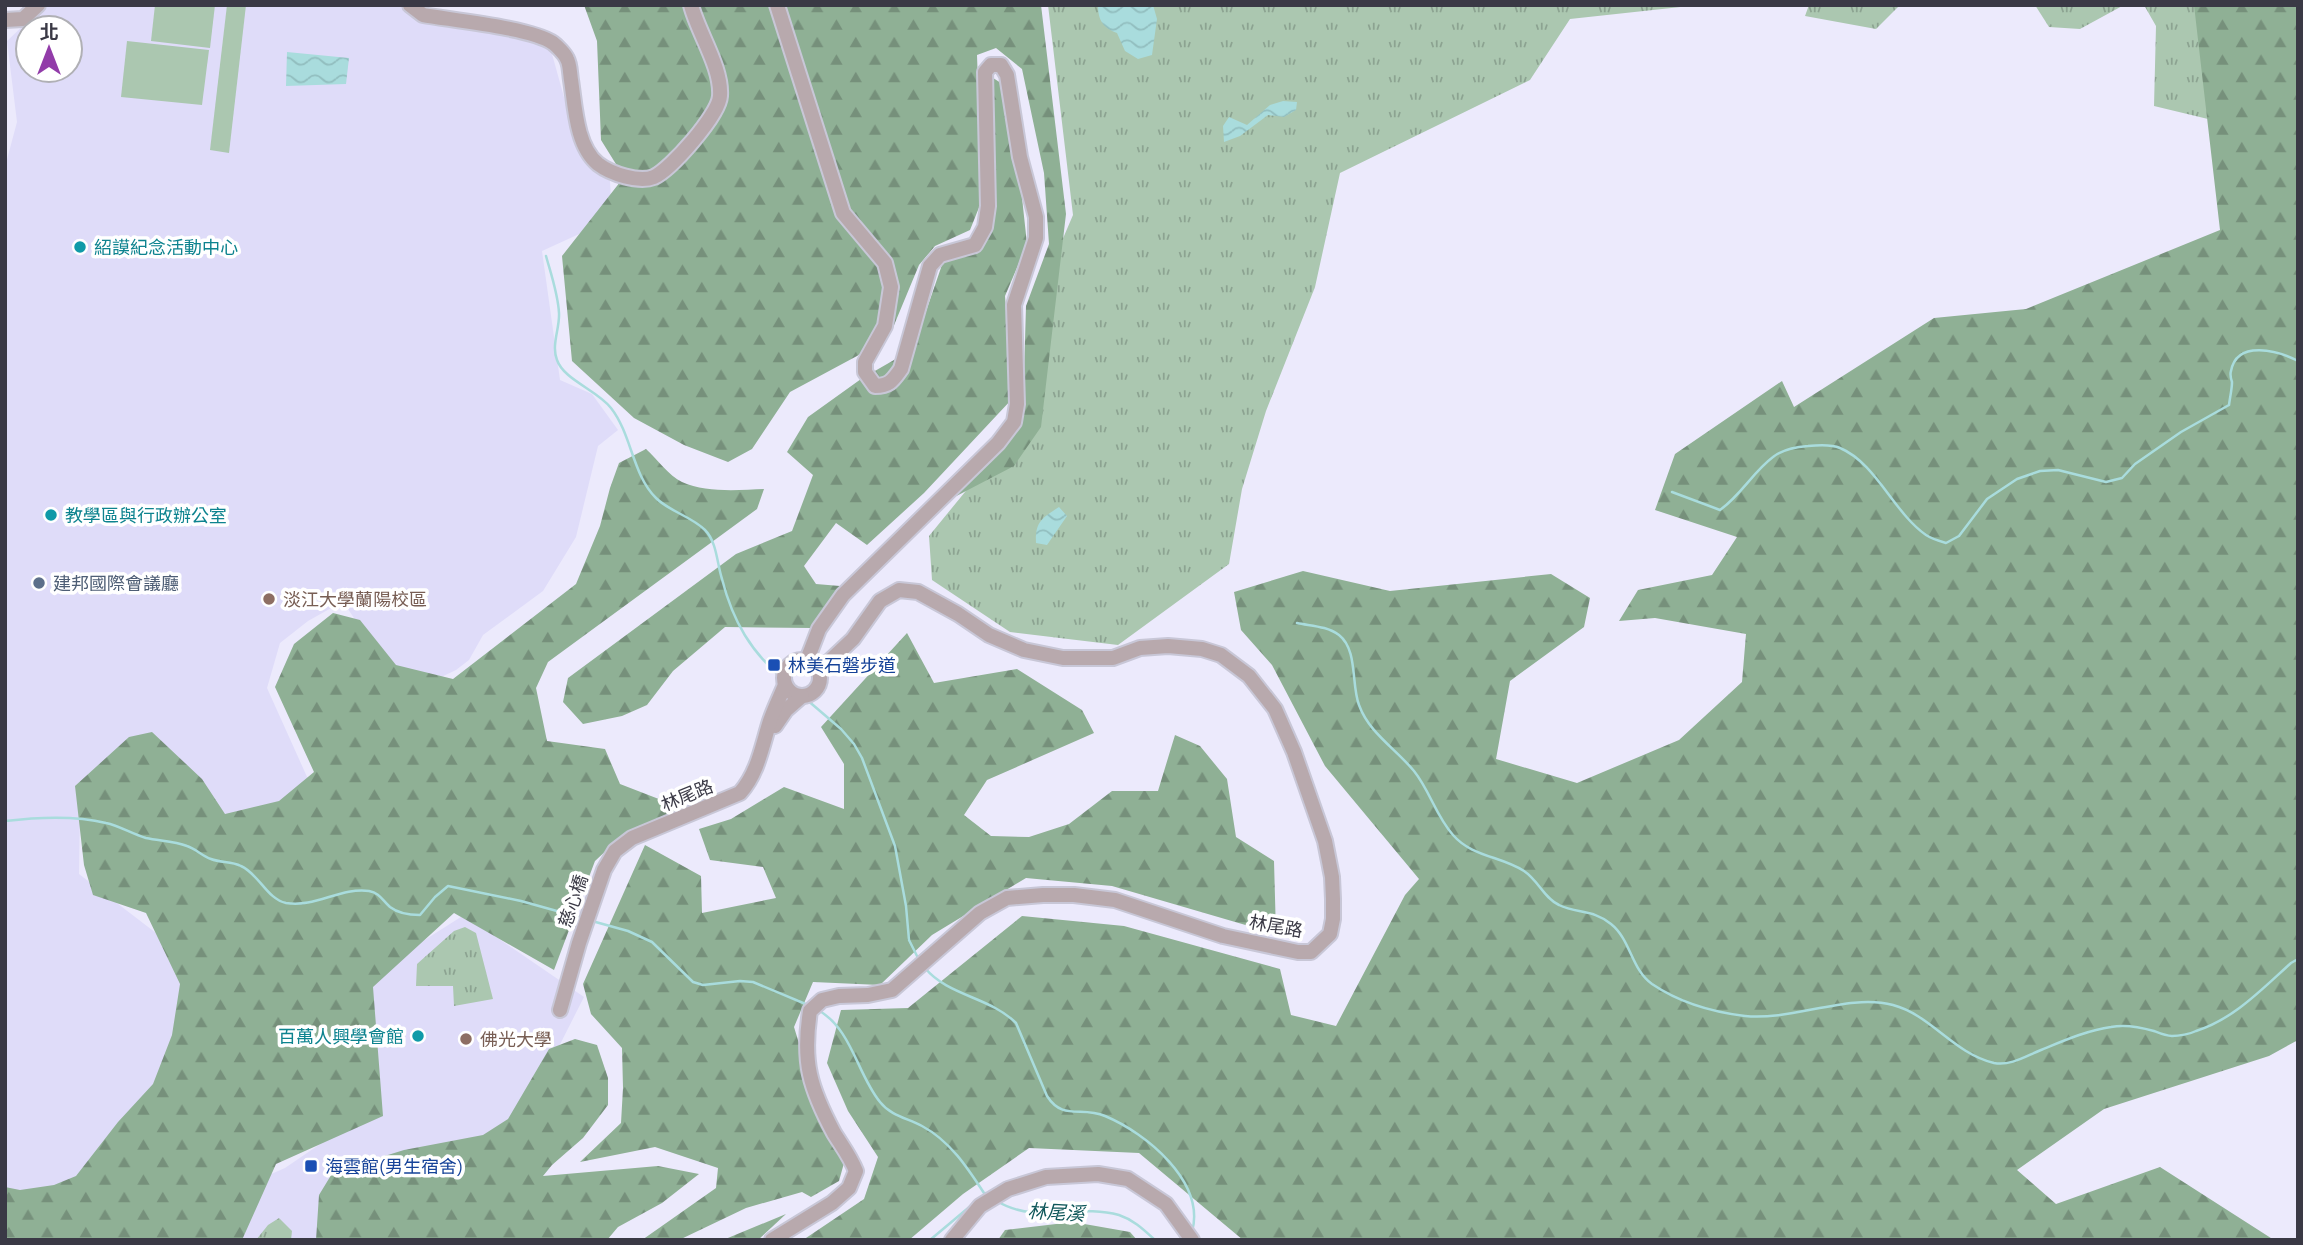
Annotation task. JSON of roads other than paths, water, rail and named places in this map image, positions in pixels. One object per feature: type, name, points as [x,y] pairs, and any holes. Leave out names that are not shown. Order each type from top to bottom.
[{"type":"street","points":[[5,20],[23,19],[38,5]]},
{"type":"street","points":[[410,5],[423,15],[523,32],[552,43],[567,59],[578,125],[585,146],[598,164],[630,178],[652,178],[675,160],[711,118],[720,100],[714,65],[691,5]]},
{"type":"street","points":[[776,5],[843,213],[885,262],[891,287],[885,326],[865,362],[865,372],[875,386],[891,383],[901,369],[930,266],[940,256],[975,245],[985,227],[988,206],[985,72],[991,65],[1001,65],[1007,75],[1020,157],[1036,216],[1036,238],[1014,305],[1017,404],[1014,422],[998,443],[843,595],[819,629],[807,660]]},
{"type":"street","name":"林尾路","points":[[772,1240],[832,1203],[849,1188],[856,1171],[814,1094],[808,1066],[810,1011],[822,1000],[892,990],[980,913],[1007,898],[1074,895],[1115,900],[1223,936],[1298,952],[1311,952],[1320,945],[1330,934],[1334,919],[1332,877],[1325,841],[1294,752],[1275,709],[1248,676],[1221,655],[1202,649],[1168,646],[1140,648],[1113,658],[1063,657],[1024,650],[989,635],[918,592],[899,590],[880,601],[853,639],[820,671]]},
{"type":"street","points":[[807,660],[820,671],[820,683],[813,693],[802,696],[792,693],[785,685],[785,674],[790,664],[807,660]]},
{"type":"street","name":"林尾路","points":[[604,870],[615,851],[632,838],[740,793],[749,782],[785,685]]},
{"type":"street","name":"林尾路","points":[[766,739],[786,710],[802,696]]},
{"type":"street","name":"慈心橋","points":[[560,1010],[604,870]]},
{"type":"street","points":[[952,1240],[980,1206],[1008,1189],[1046,1177],[1098,1174],[1128,1179],[1166,1204],[1192,1240]]},
{"type":"water","points":[[1098,5],[1153,5],[1157,19],[1152,55],[1138,59],[1125,51],[1117,33],[1102,23]]},
{"type":"water","points":[[287,52],[349,58],[346,84],[286,86]]},
{"type":"water","points":[[1283,101],[1297,102],[1296,110],[1284,117],[1268,115],[1240,136],[1224,142],[1223,126],[1229,117],[1247,125],[1270,105]]},
{"type":"water","points":[[1059,507],[1067,516],[1047,545],[1036,543],[1038,525]]},
{"type":"waterway","points":[[546,256],[558,306],[555,348],[557,360],[566,373],[611,408],[624,430],[642,478],[656,498],[699,525],[709,535],[726,595],[738,623],[762,659],[785,681]]},
{"type":"waterway","points":[[1672,492],[1720,510],[1777,454],[1798,447],[1833,446],[1853,455],[1864,465],[1915,526],[1928,536],[1946,543],[1959,536],[1987,499],[2017,479],[2040,471],[2058,470],[2106,482],[2122,478],[2135,464],[2181,432],[2229,405],[2231,371],[2241,355],[2250,351],[2270,351],[2298,361]]},
{"type":"waterway","points":[[1297,623],[1329,630],[1345,641],[1352,658],[1357,697],[1363,715],[1414,771],[1453,835],[1469,848],[1524,871],[1559,905],[1604,919],[1623,938],[1645,978],[1663,991],[1697,1006],[1745,1016],[1763,1016],[1858,1002],[1893,1005],[1919,1017],[1979,1058],[1994,1063],[2006,1063],[2076,1036],[2111,1027],[2133,1026],[2170,1036],[2194,1032],[2235,1011],[2298,959]]},
{"type":"waterway","points":[[806,699],[841,729],[862,758],[895,846],[909,940],[919,960]]},
{"type":"waterway","points":[[5,821],[43,818],[94,820],[146,838],[182,844],[211,859],[241,866],[273,897],[286,903],[307,903],[348,892],[369,891],[397,911],[420,915],[448,886],[521,901],[582,918]]},
{"type":"waterway","points":[[592,921],[628,931],[652,942],[693,982],[703,985],[753,982],[808,1005]]},
{"type":"waterway","points":[[925,968],[945,985],[994,1007],[1016,1023],[1047,1096],[1053,1104],[1066,1111],[1105,1116],[1138,1134],[1154,1147],[1169,1162],[1190,1195],[1194,1213],[1192,1232]]},
{"type":"waterway","points":[[818,1010],[839,1028],[872,1091],[884,1107],[941,1139],[964,1164],[984,1193]]},
{"type":"waterway","name":"林尾溪","points":[[930,1240],[986,1193]]},
{"type":"waterway","name":"林尾溪","points":[[997,1201],[1026,1212],[1088,1211],[1119,1215],[1134,1222],[1155,1240]]},
{"type":"place","name":"紹謨紀念活動中心","points":[[80,247]]},
{"type":"place","name":"教學區與行政辦公室","points":[[51,515]]},
{"type":"place","name":"建邦國際會議廳","points":[[39,583]]},
{"type":"place","name":"淡江大學蘭陽校區","points":[[269,599]]},
{"type":"place","name":"林美石磐步道","points":[[774,665]]},
{"type":"place","name":"百萬人興學會館","points":[[418,1036]]},
{"type":"place","name":"佛光大學","points":[[466,1039]]},
{"type":"place","name":"海雲館(男生宿舍)","points":[[311,1166]]}]
